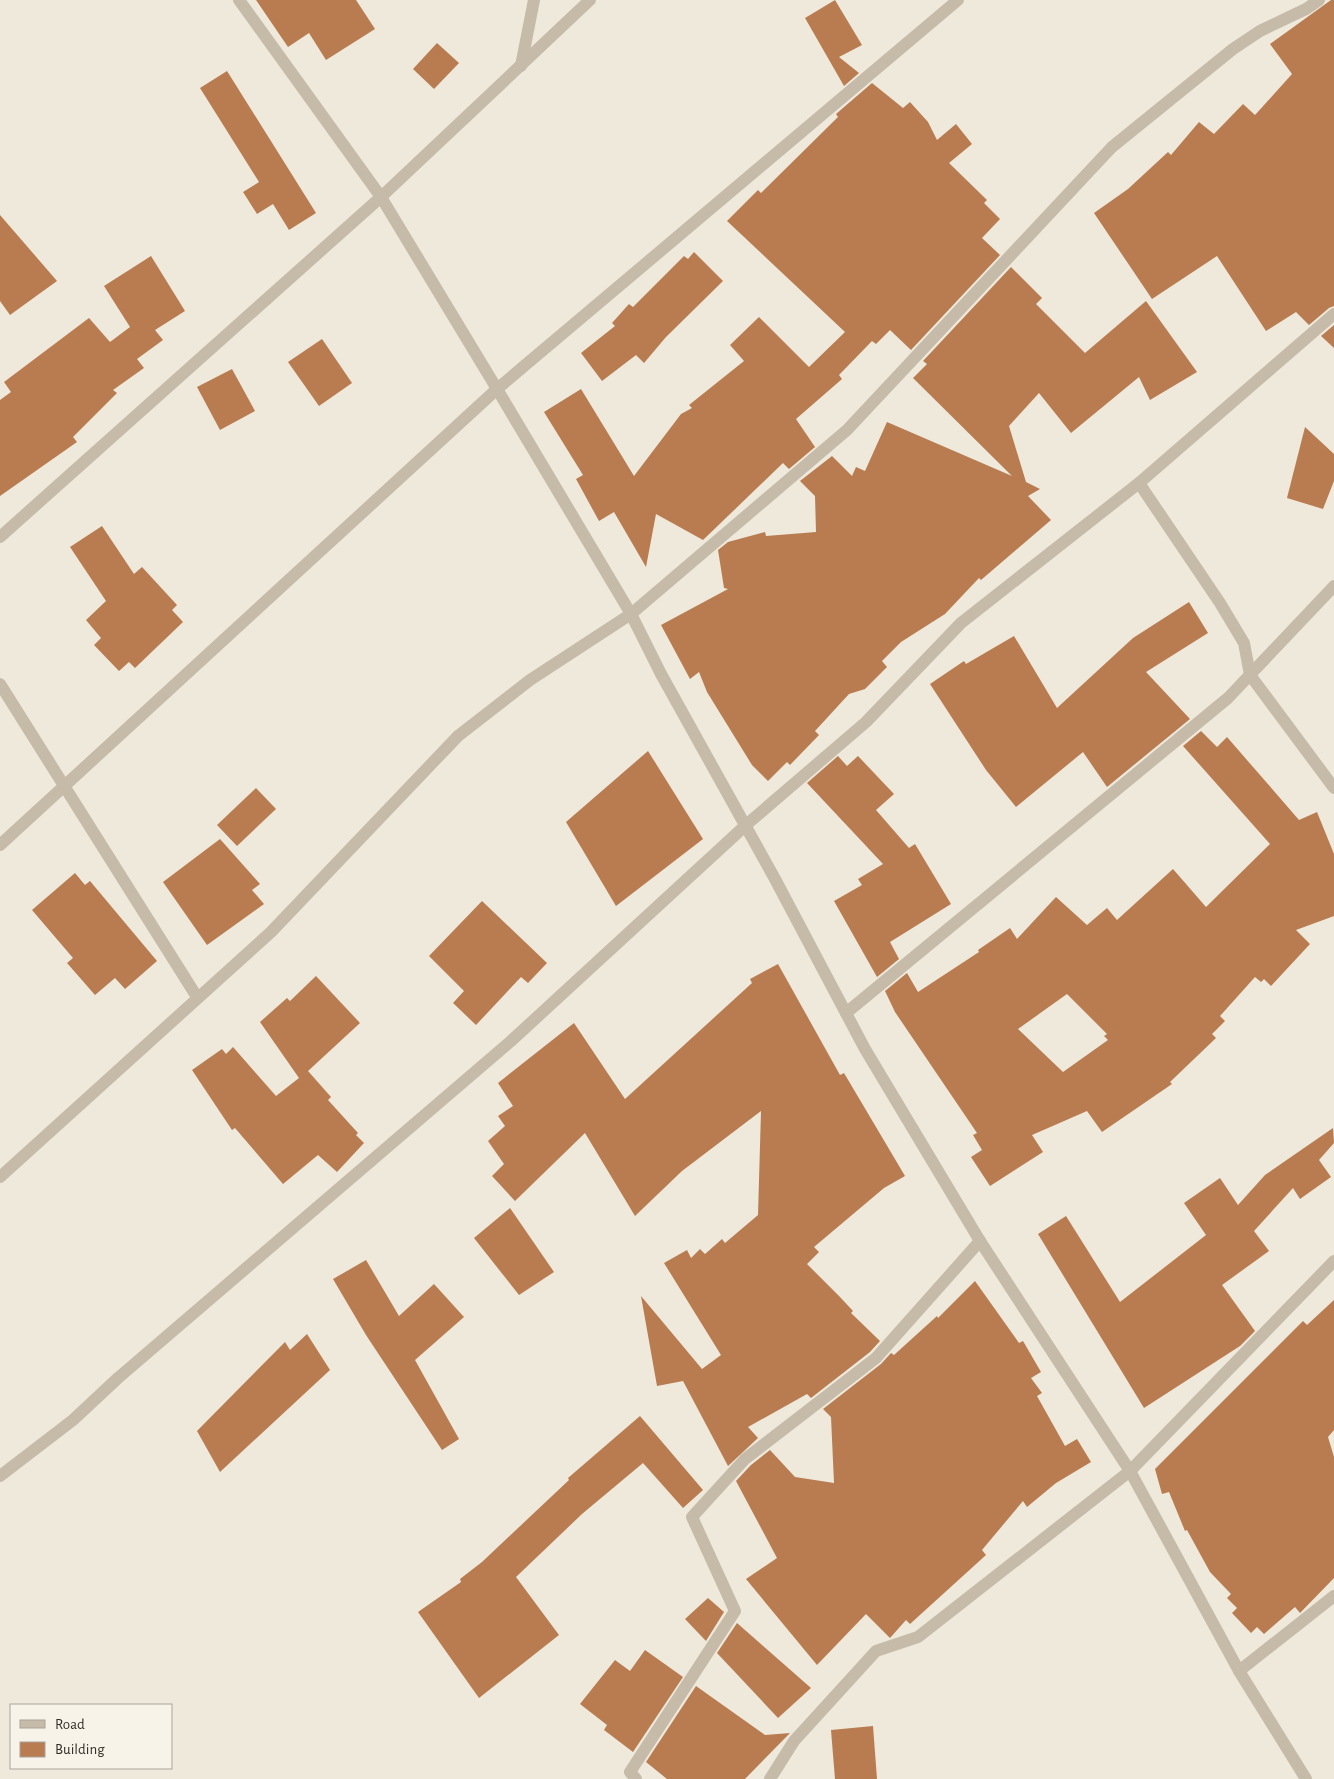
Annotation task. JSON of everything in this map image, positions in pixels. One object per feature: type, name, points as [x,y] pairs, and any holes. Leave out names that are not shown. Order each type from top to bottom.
[{"type":"street","points":[[240,0],[381,197],[497,390],[631,614],[661,674],[746,825],[846,1013],[980,1241],[1130,1471],[1239,1672],[1306,1779]]},
{"type":"street","points":[[521,66],[534,0]]},
{"type":"street","points":[[0,537],[381,197],[590,0]]},
{"type":"street","points":[[0,845],[497,390],[958,0]]},
{"type":"street","points":[[0,1177],[271,932],[458,736],[530,680],[631,614],[847,430],[1112,147],[1234,49],[1260,31],[1306,9],[1319,0]]},
{"type":"street","points":[[0,1476],[73,1420],[118,1378],[511,1041],[746,825],[866,722],[961,623],[1139,483],[1334,314]]},
{"type":"street","points":[[1139,483],[1220,603],[1244,643],[1250,675],[1334,788]]},
{"type":"street","points":[[846,1013],[1220,705],[1334,586]]},
{"type":"street","points":[[0,684],[197,997]]},
{"type":"street","points":[[636,1779],[630,1772],[735,1611],[692,1517],[745,1459],[876,1358],[980,1241]]},
{"type":"street","points":[[770,1779],[794,1741],[876,1651],[918,1637],[1130,1471],[1334,1260]]},
{"type":"street","points":[[1239,1672],[1334,1596]]},
{"type":"building","points":[[256,0],[356,0],[375,29],[326,60],[309,33],[288,47]]},
{"type":"building","points":[[835,0],[862,45],[839,57],[859,73],[844,86],[805,18]]},
{"type":"building","points":[[1331,0],[1334,0],[1334,306],[1309,325],[1296,312],[1266,331],[1217,256],[1152,299],[1094,213],[1128,189],[1168,152],[1171,155],[1199,122],[1214,134],[1243,104],[1255,115],[1292,74],[1270,44]]},
{"type":"building","points":[[437,43],[459,63],[434,89],[413,69]]},
{"type":"building","points":[[227,71],[316,213],[289,230],[273,204],[257,214],[243,192],[259,182],[200,88]]},
{"type":"building","points":[[872,83],[903,108],[910,102],[928,122],[937,140],[956,124],[972,144],[949,163],[987,200],[984,203],[1000,219],[982,238],[1000,255],[911,350],[890,330],[876,344],[872,341],[839,375],[842,379],[796,419],[815,447],[789,469],[783,463],[703,540],[656,514],[646,567],[614,512],[599,521],[576,479],[583,475],[544,412],[581,389],[634,476],[681,414],[692,408],[689,405],[744,361],[730,345],[759,317],[809,367],[845,332],[727,221],[758,190],[761,193],[838,117],[836,114]]},
{"type":"building","points":[[0,215],[57,281],[10,315],[0,301]]},
{"type":"building","points":[[694,252],[723,281],[666,337],[644,363],[636,355],[602,381],[581,353],[615,326],[612,323],[629,304],[633,307],[684,256],[688,259]]},
{"type":"building","points":[[151,256],[185,311],[155,330],[163,340],[137,359],[144,368],[113,390],[117,393],[73,437],[77,442],[0,496],[0,400],[11,392],[4,382],[89,318],[110,342],[130,327],[104,286]]},
{"type":"building","points":[[1011,267],[1042,298],[1036,304],[1085,353],[1146,301],[1197,372],[1150,400],[1139,377],[1071,433],[1039,393],[1009,426],[1026,482],[1040,489],[1028,496],[1051,520],[981,580],[979,578],[945,614],[901,642],[882,661],[887,667],[865,689],[849,694],[815,731],[819,735],[790,765],[787,762],[768,781],[752,765],[707,692],[699,672],[690,679],[661,625],[728,589],[724,588],[718,550],[728,542],[765,532],[766,536],[816,532],[815,496],[800,481],[832,456],[852,476],[856,467],[865,471],[887,422],[1012,476],[913,378],[927,364],[923,361]]},
{"type":"building","points":[[1334,325],[1334,348],[1321,336]]},
{"type":"building","points":[[322,339],[352,383],[319,406],[288,362]]},
{"type":"building","points":[[232,369],[255,411],[220,430],[197,387]]},
{"type":"building","points":[[1305,427],[1334,454],[1334,481],[1323,509],[1287,498]]},
{"type":"building","points":[[102,526],[134,574],[142,567],[177,605],[172,610],[183,622],[135,668],[129,662],[119,671],[94,645],[101,638],[86,620],[106,601],[70,547]]},
{"type":"building","points":[[1189,602],[1208,633],[1146,672],[1190,719],[1107,787],[1083,752],[1016,807],[986,770],[930,684],[964,661],[966,664],[1014,636],[1057,708],[1133,638]]},
{"type":"building","points":[[1201,731],[1217,747],[1227,737],[1299,820],[1317,812],[1334,854],[1334,916],[1296,930],[1310,944],[1271,986],[1264,979],[1261,982],[1255,977],[1220,1016],[1225,1021],[1212,1034],[1216,1038],[1170,1082],[1172,1084],[1102,1132],[1087,1111],[1032,1135],[1043,1152],[990,1186],[971,1157],[982,1150],[973,1135],[977,1133],[895,1012],[885,991],[907,973],[918,992],[979,952],[978,950],[1010,928],[1017,939],[1056,897],[1087,925],[1107,908],[1117,920],[1173,869],[1206,907],[1270,844],[1183,746]],"holes":[[[1067,994],[1107,1034],[1104,1036],[1108,1040],[1063,1072],[1018,1029]]]},
{"type":"building","points":[[648,751],[703,839],[616,906],[566,822]]},
{"type":"building","points":[[838,756],[847,766],[858,756],[894,794],[876,810],[909,848],[915,844],[951,904],[890,942],[899,959],[877,977],[834,901],[862,885],[858,879],[883,864],[807,783]]},
{"type":"building","points":[[256,788],[276,809],[237,846],[217,825]]},
{"type":"building","points":[[220,839],[260,884],[252,890],[264,904],[207,945],[163,882]]},
{"type":"building","points":[[75,873],[85,885],[90,881],[157,961],[125,989],[115,978],[95,995],[67,963],[73,958],[32,910]]},
{"type":"building","points":[[482,901],[547,963],[528,983],[521,977],[476,1025],[453,1003],[464,991],[429,956]]},
{"type":"building","points":[[778,964],[840,1075],[844,1073],[905,1176],[884,1188],[814,1247],[819,1252],[807,1264],[853,1311],[851,1313],[880,1341],[870,1352],[811,1398],[807,1394],[748,1427],[758,1438],[728,1466],[683,1381],[657,1386],[641,1296],[702,1369],[721,1355],[664,1263],[687,1250],[691,1258],[700,1249],[705,1254],[722,1239],[725,1243],[758,1215],[761,1111],[682,1171],[635,1216],[585,1133],[515,1201],[492,1176],[504,1164],[488,1141],[505,1126],[498,1116],[513,1106],[498,1083],[574,1023],[625,1099],[752,983],[750,979]]},
{"type":"building","points":[[316,976],[360,1023],[308,1071],[331,1097],[328,1100],[358,1133],[356,1135],[364,1143],[337,1172],[318,1155],[283,1184],[235,1128],[232,1130],[192,1070],[222,1049],[226,1054],[233,1047],[276,1096],[299,1078],[260,1022],[287,998],[290,1001]]},
{"type":"building","points":[[1333,1128],[1334,1143],[1319,1160],[1331,1177],[1300,1199],[1293,1188],[1254,1231],[1269,1251],[1222,1285],[1255,1331],[1240,1346],[1144,1408],[1038,1234],[1066,1216],[1120,1302],[1206,1235],[1184,1203],[1220,1178],[1238,1205],[1265,1175]]},
{"type":"building","points":[[510,1208],[554,1272],[519,1295],[474,1238]]},
{"type":"building","points":[[366,1260],[399,1316],[434,1284],[464,1317],[415,1360],[459,1439],[442,1450],[366,1335],[333,1279]]},
{"type":"building","points":[[975,1281],[1019,1343],[1023,1341],[1041,1372],[1031,1378],[1042,1393],[1037,1396],[1065,1446],[1077,1439],[1091,1462],[1056,1483],[1027,1507],[1023,1501],[982,1550],[986,1555],[910,1624],[906,1620],[890,1638],[866,1614],[817,1665],[746,1579],[777,1558],[736,1481],[751,1465],[770,1450],[795,1477],[834,1483],[831,1417],[823,1409],[881,1364],[891,1353],[894,1355],[937,1316],[938,1318]]},
{"type":"building","points":[[1334,1300],[1334,1430],[1328,1437],[1334,1457],[1334,1578],[1300,1613],[1295,1607],[1264,1634],[1257,1627],[1251,1633],[1232,1613],[1237,1608],[1227,1598],[1231,1594],[1210,1572],[1187,1530],[1185,1531],[1169,1492],[1162,1494],[1155,1469],[1303,1321],[1307,1325]]},
{"type":"building","points":[[307,1334],[330,1370],[220,1472],[197,1431],[285,1342],[290,1350]]},
{"type":"building","points":[[640,1416],[703,1490],[683,1508],[643,1463],[582,1514],[516,1577],[559,1635],[479,1698],[418,1612],[461,1582],[460,1579],[482,1562],[569,1480],[568,1478]]},
{"type":"building","points":[[708,1598],[724,1612],[706,1641],[685,1619]]},
{"type":"building","points":[[737,1623],[811,1688],[778,1718],[717,1653]]},
{"type":"building","points":[[645,1650],[683,1677],[633,1752],[604,1730],[607,1725],[580,1704],[615,1660],[630,1671]]},
{"type":"building","points":[[696,1686],[765,1735],[790,1733],[745,1779],[667,1779],[646,1762]]},
{"type":"building","points":[[873,1726],[877,1779],[835,1779],[831,1730]]}]
